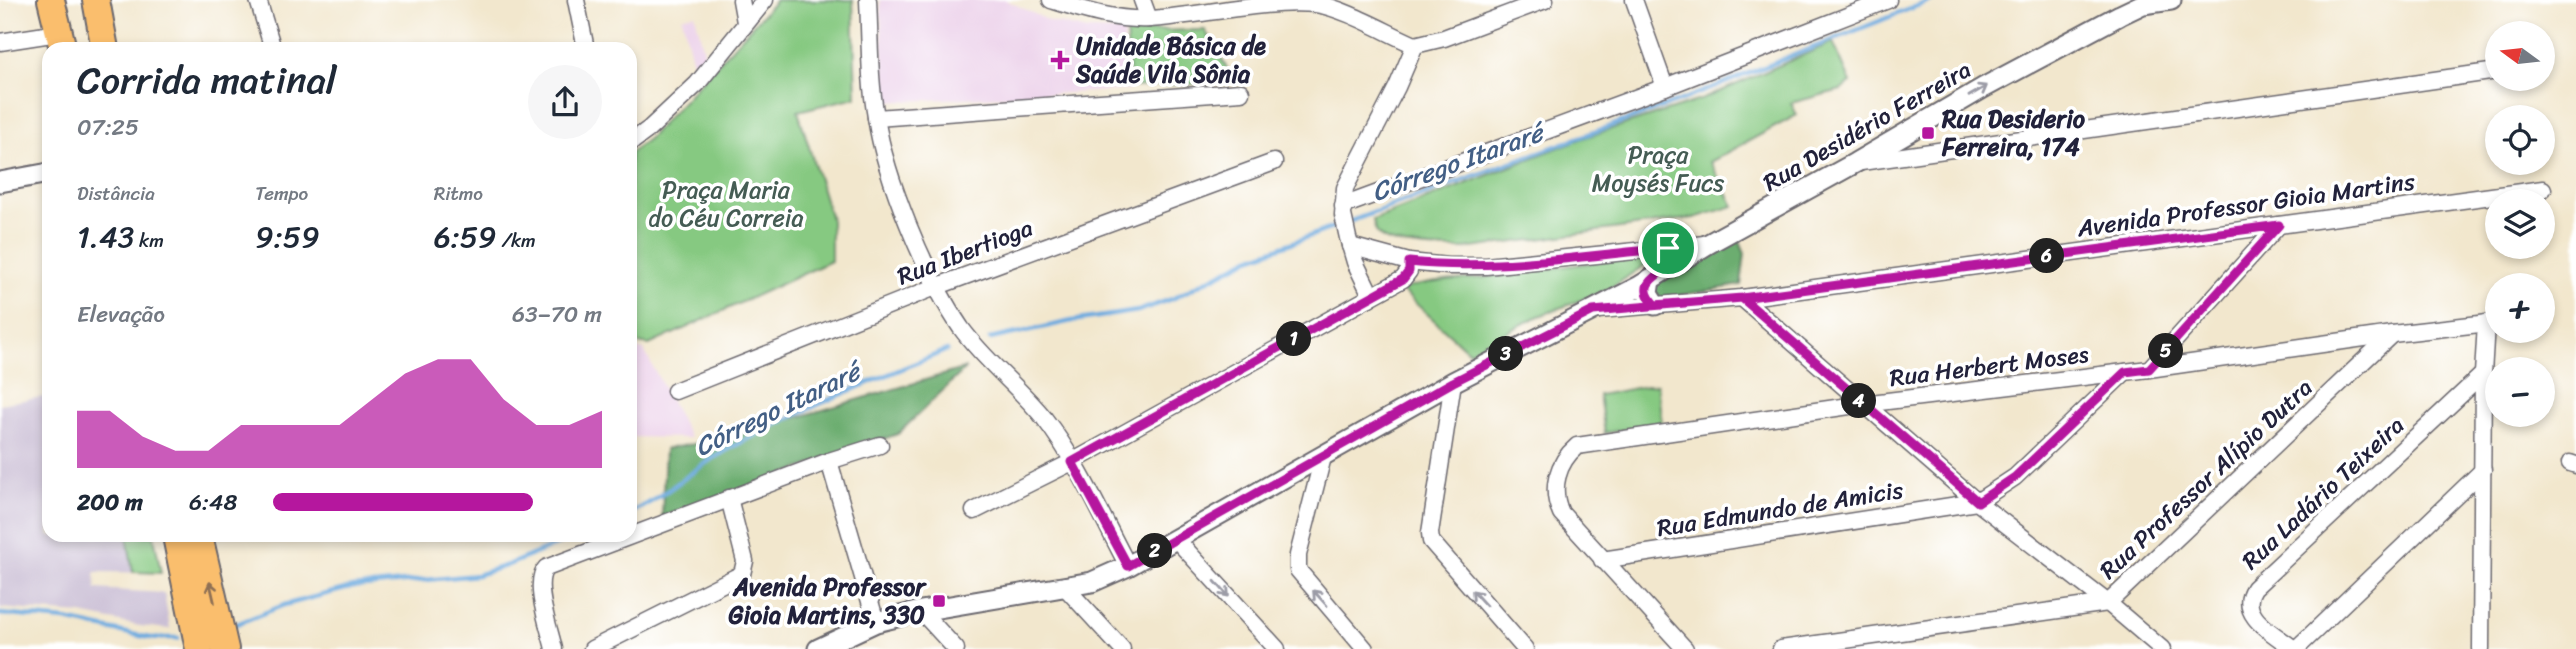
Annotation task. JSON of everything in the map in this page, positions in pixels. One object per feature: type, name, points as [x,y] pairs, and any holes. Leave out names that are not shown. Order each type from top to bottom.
[{"type":"highway","points":[[51,0],[60,41]]},
{"type":"highway","points":[[96,0],[104,42]]},
{"type":"highway","points":[[177,542],[199,649]]},
{"type":"highway","points":[[200,542],[225,649]]},
{"type":"street","points":[[258,0],[271,42]]},
{"type":"street","points":[[576,0],[585,42]]},
{"type":"street","points":[[741,0],[746,22]]},
{"type":"street","points":[[637,138],[696,84],[765,0]]},
{"type":"street","points":[[868,0],[876,118],[893,182],[913,235],[960,326],[976,348],[1005,375],[1044,419],[1072,462],[1128,566]]},
{"type":"street","points":[[1051,0],[1084,11],[1119,18],[1149,19],[1284,2],[1320,5],[1415,45],[1444,38],[1545,0]]},
{"type":"street","points":[[1142,0],[1149,19]]},
{"type":"street","points":[[1634,0],[1665,87]]},
{"type":"street","points":[[1343,210],[1888,0]]},
{"type":"street","name":"Rua Desidério Ferreira","points":[[1593,311],[1983,88],[2120,15],[2143,5],[2171,0]]},
{"type":"street","points":[[0,43],[60,41]]},
{"type":"street","points":[[1369,298],[1369,291],[1349,242],[1343,210],[1345,188],[1397,87],[1415,45]]},
{"type":"street","points":[[1855,163],[2485,73]]},
{"type":"street","points":[[876,118],[1241,92]]},
{"type":"street","name":"Rua Ibertioga","points":[[675,391],[938,286],[1274,162]]},
{"type":"street","points":[[0,182],[42,174]]},
{"type":"street","name":"Avenida Professor Gioia Martins","points":[[818,649],[876,622],[921,611],[1092,582],[1128,566],[1453,382],[1593,311],[1742,298],[2485,197]]},
{"type":"street","points":[[2149,369],[2279,225]]},
{"type":"street","points":[[1349,242],[1409,262],[1448,266],[1486,266],[1708,244]]},
{"type":"street","points":[[1655,305],[1648,294],[1669,259],[1668,248]]},
{"type":"street","points":[[1355,262],[1365,254],[1374,252]]},
{"type":"street","points":[[974,510],[1072,462],[1403,279],[1409,271],[1409,262]]},
{"type":"street","points":[[1742,298],[1978,502],[2108,603],[2162,649]]},
{"type":"street","name":"Rua Herbert Moses","points":[[1685,649],[1561,513],[1555,499],[1558,475],[1567,456],[1577,446],[1863,404],[2485,324]]},
{"type":"street","name":"Rua Professor Alípio Dutra","points":[[1781,649],[2108,603],[2392,334]]},
{"type":"street","points":[[2482,649],[2483,374],[2488,343]]},
{"type":"street","name":"Rua Edmundo de Amicis","points":[[1602,560],[1978,502],[2015,477],[2125,372]]},
{"type":"street","name":"Rua Ladário Teixeira","points":[[2295,649],[2256,620],[2248,607],[2248,597],[2254,588],[2483,374]]},
{"type":"street","points":[[1453,382],[1431,541],[1525,649]]},
{"type":"street","points":[[637,533],[829,461],[880,445]]},
{"type":"street","points":[[1323,457],[1298,555],[1298,570],[1365,649]]},
{"type":"street","points":[[829,461],[876,622]]},
{"type":"street","points":[[2295,649],[2483,470]]},
{"type":"street","points":[[592,649],[742,574],[745,561],[729,498]]},
{"type":"street","points":[[1176,539],[1277,649]]},
{"type":"street","points":[[554,649],[539,585],[541,572],[545,568],[613,542]]},
{"type":"street","points":[[1065,587],[1122,649]]},
{"type":"street","points":[[921,611],[956,649]]},
{"type":"shaded area","points":[[880,0],[1006,0],[1049,21],[1088,30],[1123,31],[1130,90],[886,102]]},
{"type":"shaded area","points":[[695,14],[705,56],[694,68],[682,17]]},
{"type":"shaded area","points":[[637,349],[644,350],[690,438],[637,437]]},
{"type":"shaded area","points":[[42,397],[42,542],[155,542],[161,573],[95,572],[96,589],[164,593],[170,629],[81,614],[0,608],[0,404]]},
{"type":"green space","name":"Praça Maria do Céu Correia","points":[[776,0],[853,0],[856,97],[798,111],[831,219],[831,261],[649,345],[637,343],[637,147],[649,138]]},
{"type":"green space","points":[[1205,30],[1235,82],[1131,87],[1126,31]]},
{"type":"green space","name":"Praça Moysés Fucs","points":[[1833,42],[1851,83],[1841,90],[1791,103],[1797,115],[1710,162],[1734,206],[1694,218],[1464,249],[1407,246],[1386,240],[1376,230],[1373,220],[1583,138],[1703,99]]},
{"type":"green space","points":[[1738,237],[1745,254],[1741,285],[1664,298],[1654,293],[1656,281]]},
{"type":"green space","points":[[1663,253],[1607,290],[1534,318],[1469,352],[1401,290],[1432,283]]},
{"type":"green space","points":[[966,368],[898,434],[662,517],[665,449],[727,438]]},
{"type":"green space","points":[[1657,384],[1662,423],[1605,433],[1599,395]]},
{"type":"green space","points":[[128,542],[155,542],[161,573],[133,572]]},
{"type":"waterway","name":"Córrego Itararé","points":[[990,339],[1072,321],[1138,311],[1174,298],[1250,258],[1687,98],[1932,0]]},
{"type":"waterway","name":"Córrego Itararé","points":[[637,509],[743,441],[829,400],[947,350]]},
{"type":"waterway","name":"Córrego Itararé","points":[[229,627],[284,605],[353,587],[477,575],[563,542]]},
{"type":"waterway","name":"Córrego Itararé","points":[[0,614],[66,620],[150,638],[178,638]]},
{"type":"place","name":"Unidade Básica de Saúde Vila Sônia","points":[[1060,60]]},
{"type":"place","name":"Rua Desiderio Ferreira, 174","points":[[1928,133]]},
{"type":"place","name":"Avenida Professor Gioia Martins, 330","points":[[939,601]]},
{"type":"route","points":[[1668,248],[1486,266],[1409,262],[1409,271],[1403,279],[1072,462],[1128,566],[1453,382],[1593,311],[1742,298],[1978,502],[2015,477],[2125,372],[2149,369],[2279,225],[1742,298],[1655,305],[1648,294],[1648,284],[1650,279],[1666,269],[1668,248]]}]
